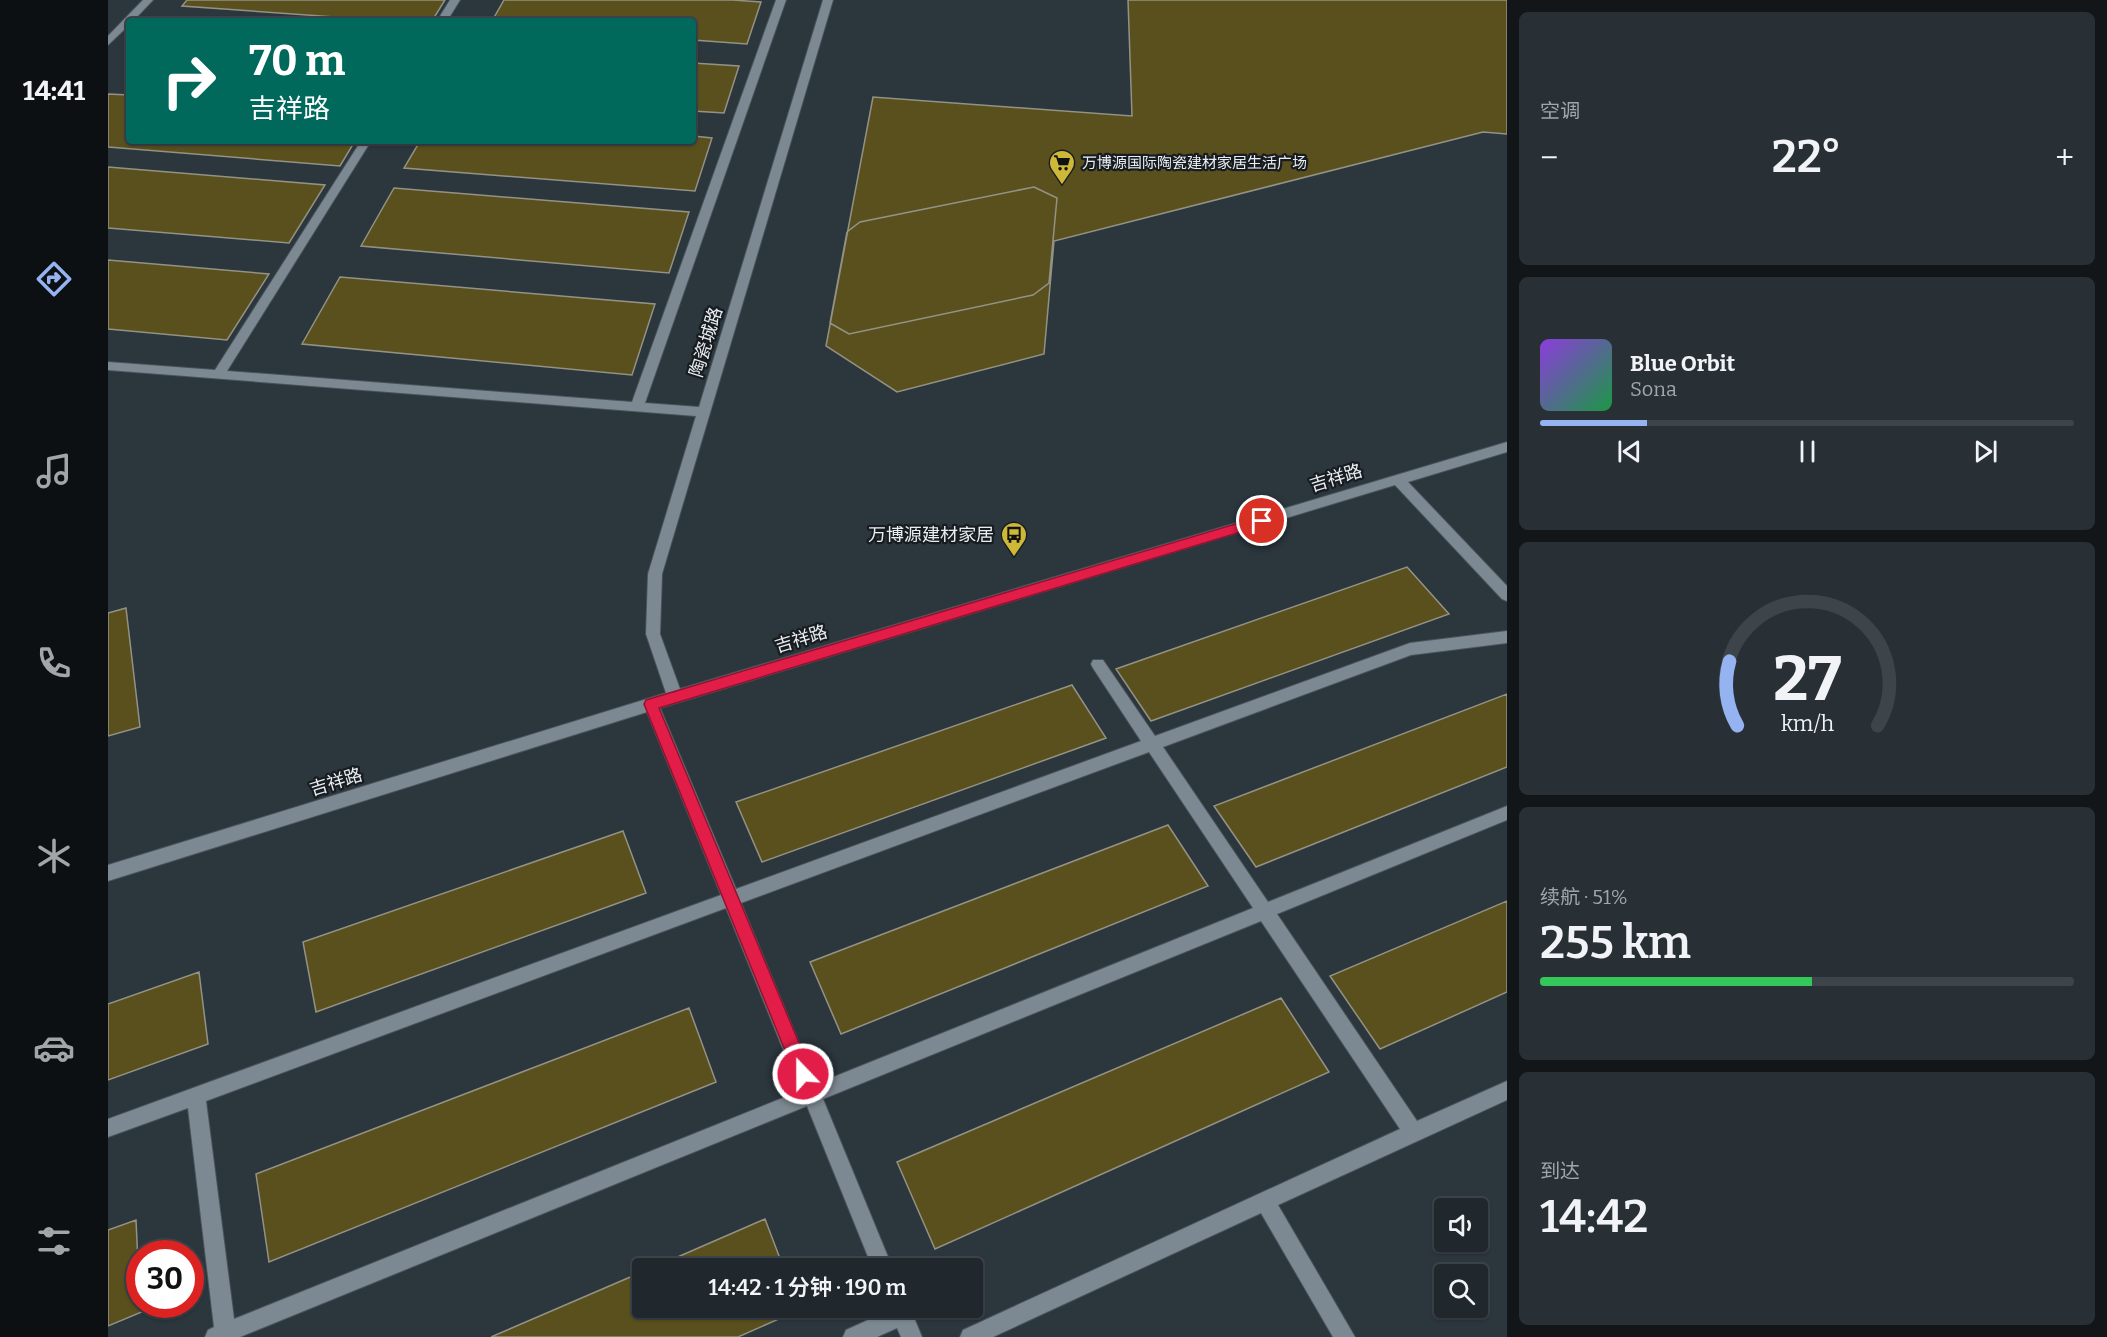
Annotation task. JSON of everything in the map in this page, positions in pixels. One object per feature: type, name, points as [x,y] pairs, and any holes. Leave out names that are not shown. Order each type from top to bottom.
[{"type":"street","points":[[131,18],[148,0]]},
{"type":"street","points":[[444,18],[455,0]]},
{"type":"street","points":[[637,407],[781,0]]},
{"type":"street","name":"陶瓷城路","points":[[675,697],[653,634],[655,574],[828,0]]},
{"type":"street","points":[[108,42],[126,23]]},
{"type":"street","points":[[218,375],[364,144]]},
{"type":"street","points":[[108,366],[703,412]]},
{"type":"street","name":"吉祥路","points":[[108,873],[651,704],[1507,447]]},
{"type":"street","points":[[1398,480],[1507,595]]},
{"type":"street","points":[[108,1128],[1410,649],[1507,637]]},
{"type":"street","points":[[1098,664],[1414,1133]]},
{"type":"street","points":[[651,704],[878,1258]]},
{"type":"street","points":[[196,1096],[222,1336],[1507,813]]},
{"type":"street","points":[[970,1337],[1507,1090]]},
{"type":"street","points":[[1265,1202],[1345,1337]]},
{"type":"street","points":[[854,1337],[890,1318]]},
{"type":"street","points":[[904,1318],[912,1337]]},
{"type":"building","points":[[187,0],[445,0],[434,18],[349,18],[182,6]]},
{"type":"building","points":[[504,0],[761,2],[747,44],[696,40],[696,18],[494,18]]},
{"type":"building","name":"万博源国际陶瓷建材家居生活广场","points":[[1128,0],[1507,0],[1507,134],[1483,132],[1054,241],[1044,354],[897,392],[826,346],[873,97],[1132,116]]},
{"type":"building","points":[[696,63],[739,66],[724,113],[696,111]]},
{"type":"building","points":[[108,94],[126,95],[126,144],[353,144],[340,166],[108,147]]},
{"type":"building","points":[[696,136],[712,138],[695,191],[404,168],[418,144],[696,144]]},
{"type":"building","points":[[108,167],[325,185],[289,243],[108,228]]},
{"type":"building","points":[[1034,187],[1057,198],[1049,283],[1033,295],[849,334],[830,323],[847,232],[860,222]]},
{"type":"building","points":[[394,188],[689,212],[669,273],[361,246]]},
{"type":"building","points":[[108,260],[269,274],[227,340],[108,329]]},
{"type":"building","points":[[340,277],[655,304],[632,375],[302,344]]},
{"type":"building","points":[[1407,567],[1449,614],[1151,721],[1116,669]]},
{"type":"building","points":[[126,608],[140,727],[108,736],[108,613]]},
{"type":"building","points":[[1072,685],[1106,738],[762,862],[736,802]]},
{"type":"building","points":[[1507,694],[1507,767],[1256,867],[1214,806]]},
{"type":"building","points":[[1168,825],[1208,886],[841,1034],[810,962]]},
{"type":"building","points":[[623,831],[646,893],[316,1012],[303,942]]},
{"type":"building","points":[[1507,901],[1507,992],[1380,1049],[1330,976]]},
{"type":"building","points":[[199,972],[208,1044],[108,1080],[108,1004]]},
{"type":"building","points":[[1281,998],[1329,1072],[935,1249],[897,1162]]},
{"type":"building","points":[[689,1008],[716,1082],[269,1262],[256,1174]]},
{"type":"building","points":[[765,1219],[780,1258],[675,1258]]},
{"type":"building","points":[[136,1220],[137,1240],[126,1240],[127,1318],[108,1326],[108,1230]]},
{"type":"building","points":[[632,1276],[632,1318],[781,1318],[738,1337],[491,1337]]},
{"type":"place","name":"万博源国际陶瓷建材家居生活广场","points":[[1062,186]]},
{"type":"place","name":"万博源建材家居","points":[[1014,558]]},
{"type":"route","points":[[803,1074],[651,704],[1262,521]]}]
